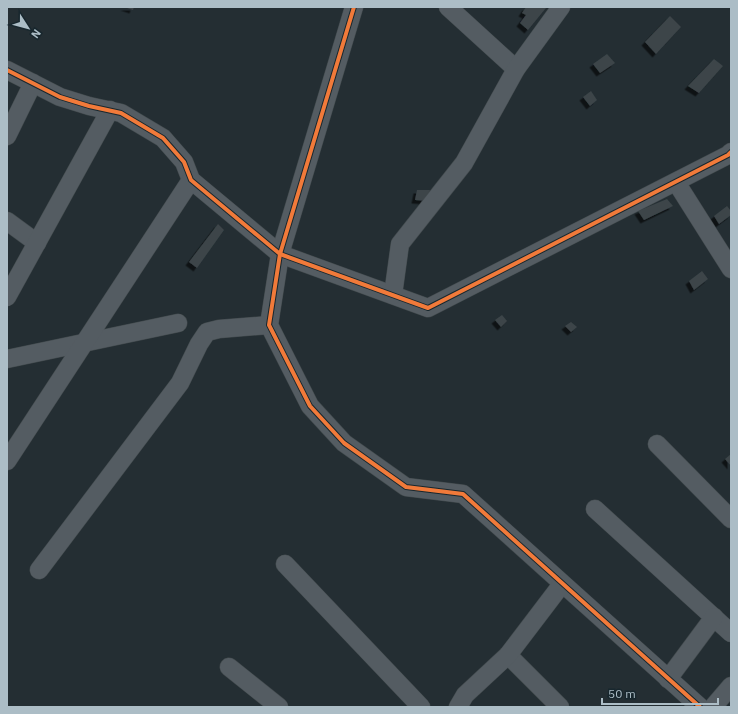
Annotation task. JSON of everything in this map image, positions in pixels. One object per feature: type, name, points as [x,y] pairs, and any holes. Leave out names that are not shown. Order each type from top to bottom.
[{"type":"street","points":[[354,7],[280,254],[269,325],[310,406],[344,443],[406,487],[463,494],[700,707]]},
{"type":"street","points":[[448,7],[516,69]]},
{"type":"street","points":[[393,295],[400,244],[464,163],[516,69],[561,7]]},
{"type":"street","points":[[7,70],[60,97],[89,106],[121,113],[163,138],[184,162],[191,180],[280,254],[428,308],[676,182],[731,152]]},
{"type":"street","points":[[7,136],[33,83]]},
{"type":"street","points":[[7,297],[110,110]]},
{"type":"street","points":[[7,461],[191,180]]},
{"type":"street","points":[[676,182],[731,269]]},
{"type":"street","points":[[7,221],[37,243]]},
{"type":"street","points":[[7,358],[178,323]]},
{"type":"street","points":[[39,570],[180,382],[199,344],[207,332],[219,329],[269,325]]},
{"type":"street","points":[[657,444],[731,519]]},
{"type":"street","points":[[595,509],[731,633]]},
{"type":"street","points":[[285,564],[421,707]]},
{"type":"street","points":[[458,707],[465,695],[508,655],[562,584]]},
{"type":"street","points":[[668,678],[714,617]]},
{"type":"street","points":[[508,655],[560,707]]},
{"type":"street","points":[[229,667],[279,707]]},
{"type":"street","points":[[713,707],[731,686]]},
{"type":"building","points":[[124,7],[134,7],[133,10]]},
{"type":"building","points":[[526,7],[546,8],[528,30],[520,23],[526,15],[522,13]]},
{"type":"building","points":[[670,16],[681,27],[656,54],[645,42]]},
{"type":"building","points":[[607,54],[615,63],[600,73],[593,64]]},
{"type":"building","points":[[714,59],[723,66],[699,93],[688,86]]},
{"type":"building","points":[[591,91],[597,100],[590,106],[583,97]]},
{"type":"building","points":[[417,190],[430,190],[428,201],[415,200]]},
{"type":"building","points":[[667,199],[673,206],[644,220],[638,211]]},
{"type":"building","points":[[727,206],[731,211],[731,215],[719,224],[714,216]]},
{"type":"building","points":[[218,224],[224,230],[197,268],[189,262]]},
{"type":"building","points":[[702,271],[708,279],[694,290],[689,281]]},
{"type":"building","points":[[502,315],[507,321],[501,327],[495,320]]},
{"type":"building","points":[[571,322],[577,327],[571,332],[565,326]]},
{"type":"building","points":[[731,454],[731,466],[725,459]]},
{"type":"cycle path","points":[[354,7],[280,254],[269,325],[310,406],[344,443],[406,487],[463,494],[700,707]]},
{"type":"cycle path","points":[[7,70],[60,97],[89,106],[121,113],[163,138],[184,162],[191,180],[280,254],[428,308],[728,155],[731,152]]}]
